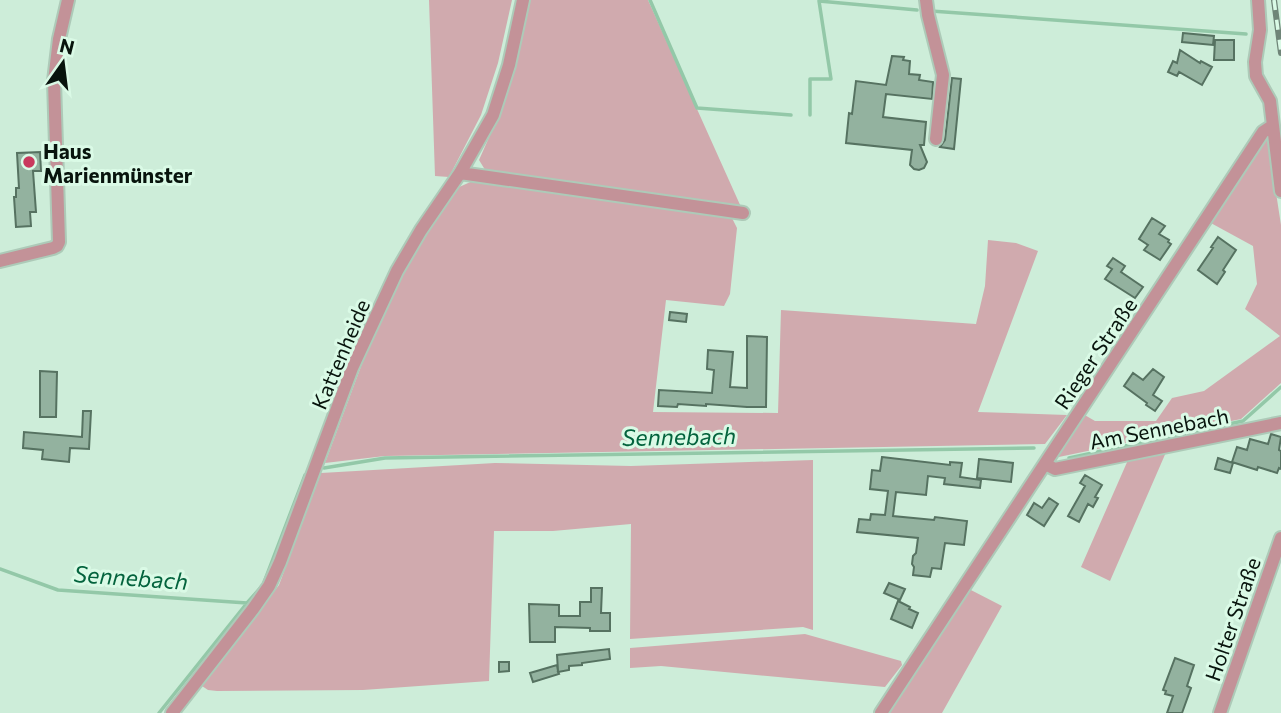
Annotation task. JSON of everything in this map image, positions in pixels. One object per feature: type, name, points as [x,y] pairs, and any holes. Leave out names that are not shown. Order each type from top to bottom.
[{"type":"street","points":[[0,261],[53,248],[59,242],[54,81],[59,39],[68,0]]},
{"type":"street","name":"Kattenheide","points":[[172,713],[269,586],[352,368],[397,271],[460,173],[493,115],[509,65],[523,0]]},
{"type":"street","points":[[926,0],[943,75],[936,139]]},
{"type":"street","points":[[1258,0],[1260,30],[1255,62],[1256,76],[1270,101],[1281,191]]},
{"type":"street","name":"Rieger Straße","points":[[881,713],[1263,132],[1272,126]]},
{"type":"street","points":[[460,173],[743,213]]},
{"type":"street","name":"Am Sennebach","points":[[1045,464],[1055,468],[1281,423]]},
{"type":"street","name":"Holter Straße","points":[[1220,713],[1281,538]]},
{"type":"shaded area","points":[[429,0],[512,0],[498,63],[481,115],[449,177],[435,176]]},
{"type":"shaded area","points":[[527,0],[648,0],[741,207],[487,173],[479,160],[503,106]]},
{"type":"shaded area","points":[[1264,140],[1268,141],[1281,225],[1281,383],[1241,419],[1054,458],[1083,414],[1095,421],[1156,421],[1172,398],[1204,391],[1280,336],[1245,309],[1257,284],[1253,246],[1209,222]]},
{"type":"shaded area","points":[[477,179],[732,218],[737,228],[730,294],[724,306],[666,300],[653,412],[778,413],[781,310],[976,324],[985,286],[988,240],[1016,243],[1038,251],[978,412],[1067,415],[1045,444],[385,456],[325,463],[366,353],[403,274],[426,233],[457,188]]},
{"type":"shaded area","points":[[1167,450],[1110,581],[1081,567],[1128,460]]},
{"type":"shaded area","points":[[813,460],[813,630],[803,627],[630,639],[631,524],[553,531],[494,531],[489,681],[363,690],[217,691],[202,686],[279,585],[321,473],[495,463],[631,466]]},
{"type":"shaded area","points":[[967,588],[1002,606],[942,713],[885,713]]},
{"type":"shaded area","points":[[805,634],[901,661],[902,665],[885,687],[661,666],[630,668],[630,648]]},
{"type":"building","points":[[1183,33],[1214,36],[1213,45],[1182,42]]},
{"type":"building","points":[[1215,40],[1234,40],[1234,60],[1214,60]]},
{"type":"building","points":[[1180,50],[1212,67],[1202,85],[1179,72],[1177,76],[1168,72],[1173,61],[1177,63]]},
{"type":"building","points":[[892,56],[904,57],[903,60],[910,61],[909,74],[920,75],[919,80],[933,82],[932,99],[886,94],[883,117],[926,122],[924,145],[920,145],[927,162],[924,168],[919,170],[910,165],[912,150],[846,143],[856,81],[886,85]]},
{"type":"building","points":[[952,78],[961,79],[954,149],[940,147],[945,140]]},
{"type":"building","points":[[40,152],[41,171],[33,171],[36,212],[30,212],[31,226],[16,227],[14,197],[16,188],[19,188],[17,153]]},
{"type":"building","points":[[1152,218],[1165,226],[1159,234],[1171,244],[1160,260],[1144,250],[1148,245],[1139,239]]},
{"type":"building","points":[[1218,237],[1236,250],[1217,284],[1198,270]]},
{"type":"building","points":[[1113,258],[1125,266],[1121,272],[1143,287],[1135,298],[1105,279],[1112,269],[1107,266]]},
{"type":"building","points":[[670,312],[687,314],[686,322],[669,320]]},
{"type":"building","points":[[747,336],[767,337],[766,407],[706,404],[658,406],[659,390],[712,393],[714,370],[707,369],[708,350],[733,352],[730,387],[747,388]]},
{"type":"building","points":[[1153,369],[1164,377],[1153,395],[1162,401],[1155,411],[1124,386],[1133,373],[1143,380]]},
{"type":"building","points":[[40,371],[57,372],[56,417],[40,417]]},
{"type":"building","points":[[83,411],[91,411],[89,449],[70,448],[69,462],[42,459],[43,450],[23,448],[24,432],[82,437]]},
{"type":"building","points":[[1271,434],[1281,437],[1281,469],[1279,468],[1277,473],[1232,462],[1237,447],[1247,450],[1250,439],[1268,444]]},
{"type":"building","points":[[882,457],[950,465],[950,462],[962,463],[960,477],[981,480],[980,488],[944,484],[945,478],[928,476],[926,495],[896,492],[893,516],[967,521],[964,545],[945,543],[941,569],[932,568],[930,577],[913,575],[913,556],[918,538],[857,532],[859,519],[870,520],[871,514],[885,515],[888,491],[870,489],[872,470],[880,471]]},
{"type":"building","points":[[1218,458],[1233,463],[1230,473],[1215,469]]},
{"type":"building","points":[[979,459],[1013,463],[1011,482],[977,478]]},
{"type":"building","points":[[1085,475],[1102,485],[1093,507],[1088,504],[1079,522],[1068,516],[1085,486],[1080,483]]},
{"type":"building","points":[[1049,498],[1058,504],[1044,526],[1027,515],[1034,503],[1042,508]]},
{"type":"building","points":[[889,583],[905,589],[900,600],[884,593]]},
{"type":"building","points":[[591,588],[602,588],[601,613],[610,613],[610,631],[555,627],[555,642],[530,642],[529,604],[559,605],[559,616],[580,616],[580,602],[591,602]]},
{"type":"building","points":[[898,601],[918,613],[912,628],[891,619]]},
{"type":"building","points":[[609,649],[610,659],[569,666],[569,670],[533,682],[530,673],[557,665],[558,671],[557,655]]},
{"type":"building","points":[[1175,658],[1194,665],[1187,686],[1191,688],[1182,713],[1167,713],[1173,696],[1165,694],[1166,691],[1163,690]]},
{"type":"building","points":[[499,662],[509,662],[509,671],[499,672]]},
{"type":"waterway","points":[[650,0],[697,108],[791,115]]},
{"type":"waterway","points":[[810,115],[810,79],[831,79],[819,1],[917,10]]},
{"type":"waterway","points":[[931,11],[1246,34]]},
{"type":"waterway","name":"Sennebach","points":[[1069,458],[1243,421],[1281,387]]},
{"type":"waterway","name":"Sennebach","points":[[324,468],[385,458],[1034,448]]},
{"type":"waterway","name":"Sennebach","points":[[0,569],[58,590],[247,603],[263,585],[305,475]]},
{"type":"waterway","points":[[159,713],[247,603]]},
{"type":"railway","points":[[1274,0],[1281,53]]},
{"type":"place","name":"Haus Marienmünster","points":[[29,162]]}]
